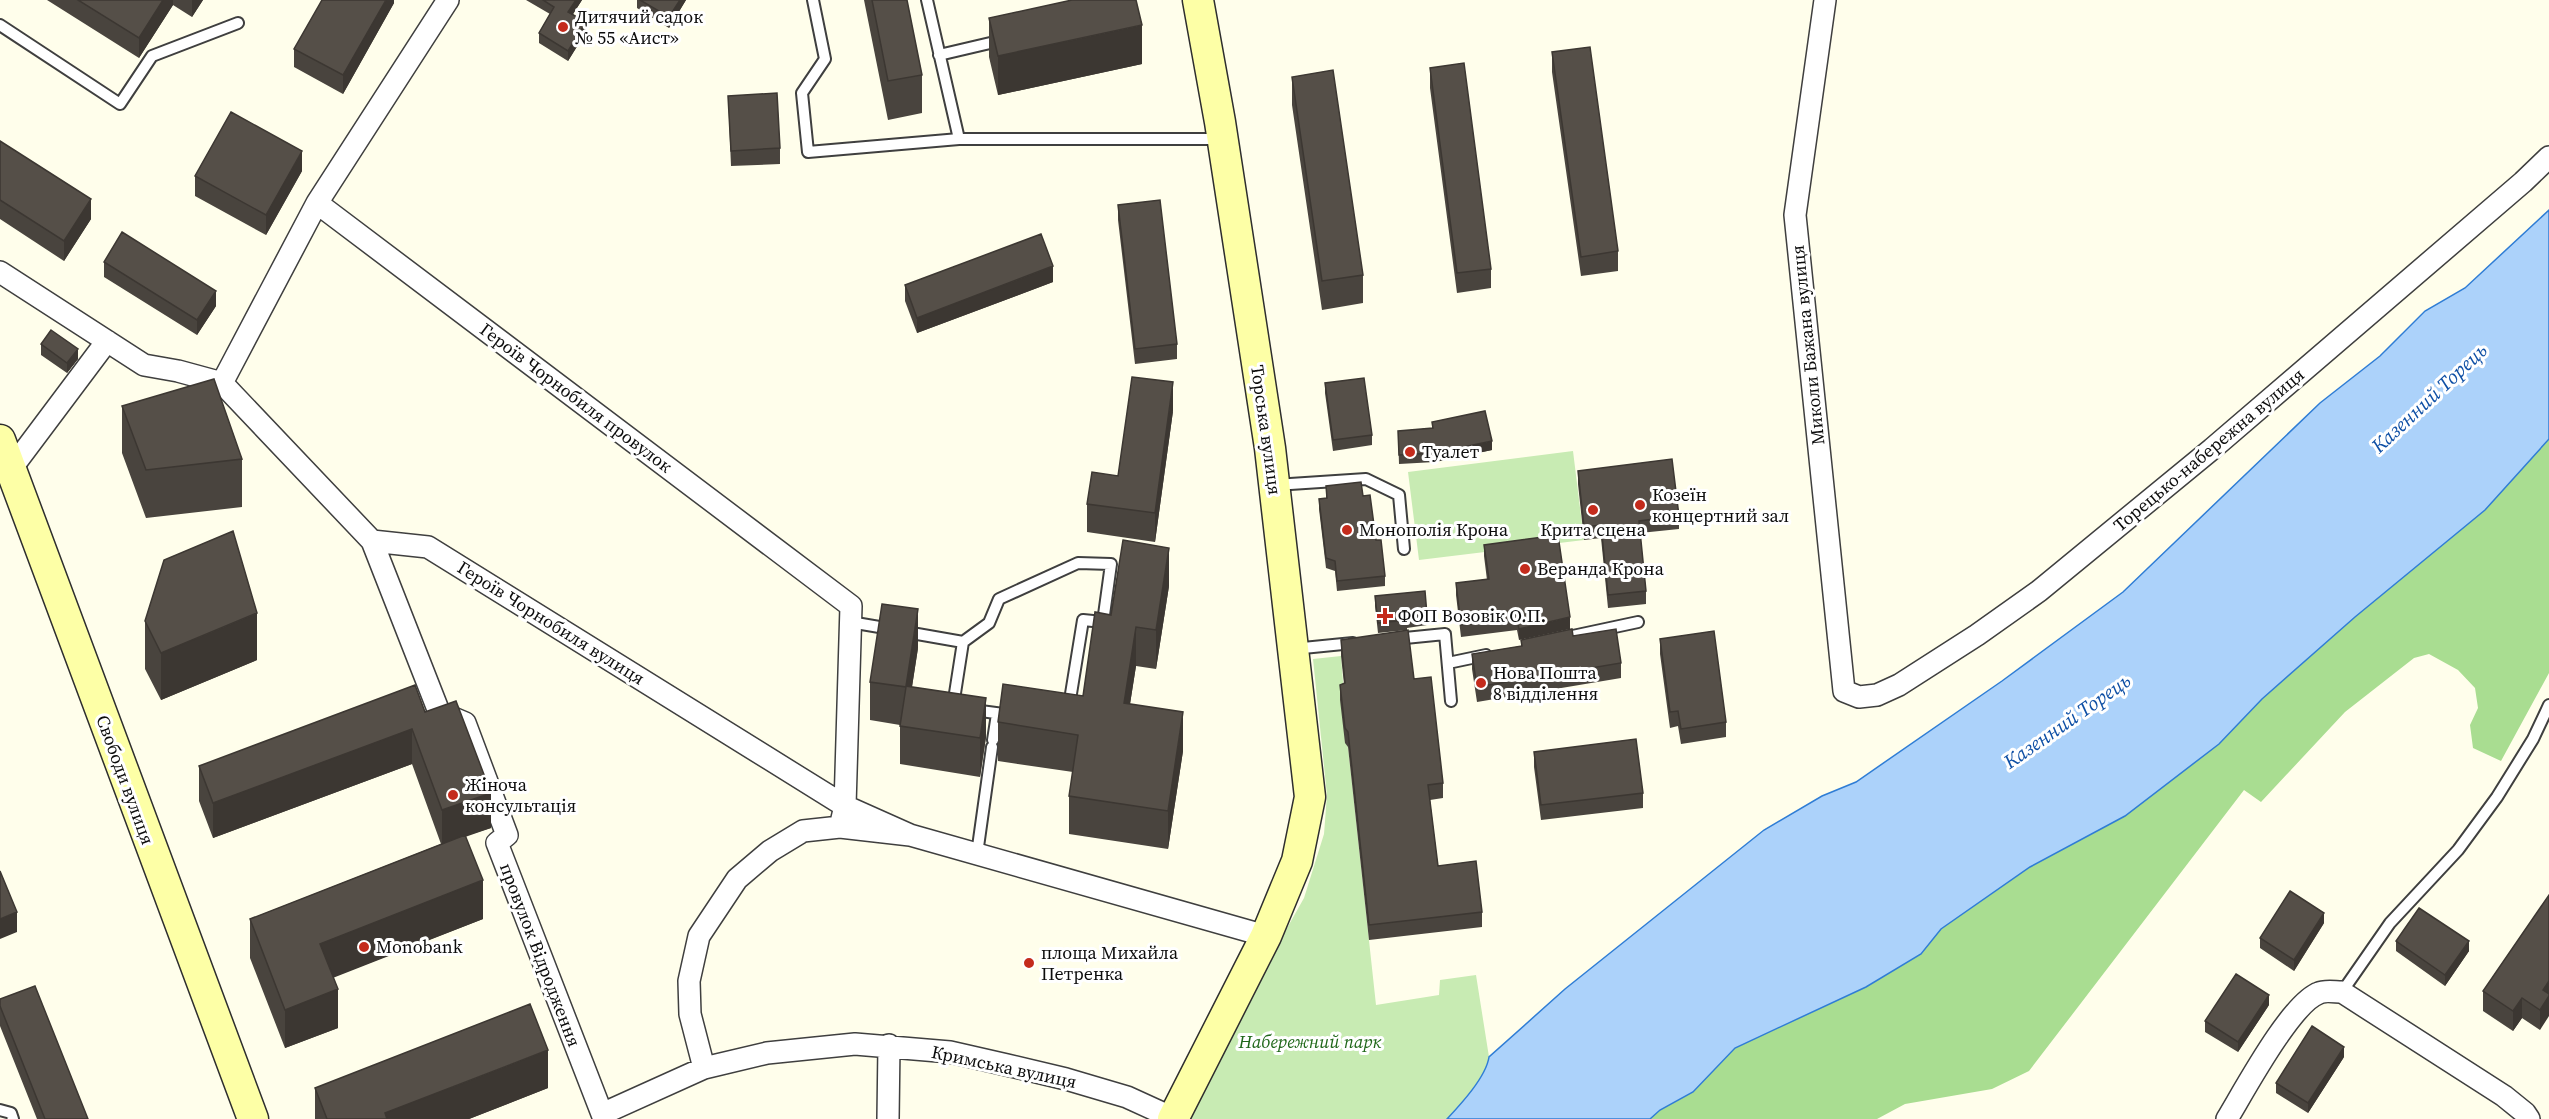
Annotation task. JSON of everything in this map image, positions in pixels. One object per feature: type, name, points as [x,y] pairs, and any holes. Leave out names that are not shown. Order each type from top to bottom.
[{"type":"main road","name":"Торська вулиця","points":[[1198,0],[1223,139],[1274,485],[1310,797],[1297,861],[1266,936]]},
{"type":"main road","name":"Свободи вулиця","points":[[0,440],[253,1119]]},
{"type":"main road","points":[[1173,1118],[1266,936]]},
{"type":"street","points":[[222,383],[317,203],[448,0]]},
{"type":"street","name":"Миколи Бажана вулиця","points":[[1825,0],[1795,215],[1844,691]]},
{"type":"street","name":"Торецько-набережна вулиця","points":[[1844,691],[1859,697],[1877,694],[1899,685],[1977,635],[2039,591],[2212,449],[2523,182],[2549,157]]},
{"type":"street","name":"Героїв Чорнобиля провулок","points":[[317,203],[850,606],[845,806],[840,827]]},
{"type":"street","points":[[0,272],[144,365],[222,383],[372,541]]},
{"type":"street","points":[[11,469],[107,341]]},
{"type":"street","name":"Героїв Чорнобиля вулиця","points":[[372,541],[428,547],[845,806],[910,835]]},
{"type":"street","name":"провулок Відродження","points":[[372,541],[439,712],[465,723],[507,835],[497,843],[599,1117]]},
{"type":"street","points":[[704,1068],[690,1014],[689,981],[699,936],[737,879],[770,851],[803,831],[840,827],[910,835],[1266,936]]},
{"type":"street","points":[[2227,1119],[2290,1018],[2303,1003],[2319,992],[2342,992],[2504,1096],[2529,1119]]},
{"type":"street","name":"Кримська вулиця","points":[[599,1117],[704,1068],[767,1053],[806,1047],[855,1044],[889,1045],[950,1052],[1066,1079],[1126,1097],[1173,1118]]},
{"type":"street","points":[[888,1119],[889,1045]]},
{"type":"lane","points":[[813,0],[825,59],[802,93],[808,152],[959,140],[1223,139]]},
{"type":"lane","points":[[927,0],[959,140]]},
{"type":"lane","points":[[0,25],[120,104],[152,56],[238,23]]},
{"type":"lane","points":[[939,55],[1017,38]]},
{"type":"lane","points":[[1274,485],[1366,479],[1399,495],[1404,549]]},
{"type":"lane","points":[[1020,717],[952,707],[963,642],[989,623],[999,599],[1078,563],[1111,564],[1103,622],[1083,620],[1066,723]]},
{"type":"lane","points":[[850,622],[963,642]]},
{"type":"lane","points":[[1560,639],[1638,622]]},
{"type":"lane","points":[[1388,640],[1445,634],[1451,701]]},
{"type":"lane","points":[[1293,649],[1365,642]]},
{"type":"lane","points":[[1448,663],[1493,654]]},
{"type":"lane","points":[[2342,992],[2390,923],[2458,850],[2497,797],[2533,739],[2549,705]]},
{"type":"lane","points":[[977,854],[997,714]]},
{"type":"lane","points":[[0,1110],[11,1113],[14,1119]]},
{"type":"green space","points":[[2549,439],[2549,673],[2501,761],[2473,748],[2470,725],[2478,708],[2475,688],[2458,670],[2429,654],[2414,658],[2345,712],[2261,802],[2244,790],[2029,1071],[1992,1089],[1905,1104],[1877,1119],[1650,1119],[1660,1110],[1693,1092],[1735,1048],[1866,987],[1921,954],[1941,929],[2030,867],[2125,816],[2219,744],[2262,699],[2355,617],[2485,510]]},
{"type":"green space","points":[[1573,451],[1584,540],[1419,560],[1408,472]]},
{"type":"green space","name":"Набережний парк","points":[[1341,656],[1348,747],[1376,1005],[1439,995],[1440,980],[1476,975],[1489,1057],[1487,1065],[1472,1090],[1447,1119],[1187,1119],[1239,1013],[1304,898],[1324,834],[1327,795],[1313,659]]},
{"type":"water","name":"Казенний Торець","points":[[2549,210],[2549,439],[2485,510],[2355,617],[2262,699],[2219,744],[2125,816],[2030,867],[1941,929],[1921,954],[1866,987],[1735,1048],[1693,1092],[1660,1110],[1650,1119],[1447,1119],[1478,1081],[1489,1057],[1565,989],[1764,830],[1822,796],[1856,782],[2002,681],[2123,592],[2320,403],[2380,356],[2425,311],[2465,288]]},
{"type":"building","points":[[78,0],[163,0],[139,38]]},
{"type":"building","points":[[322,0],[386,0],[343,75],[294,49]]},
{"type":"building","name":"Дитячий садок № 55 «Аист»","points":[[543,0],[576,0],[568,12],[586,22],[568,51],[539,33],[554,7]]},
{"type":"building","points":[[640,0],[680,0],[669,17]]},
{"type":"building","points":[[872,0],[907,0],[922,75],[888,81]]},
{"type":"building","points":[[1072,0],[1136,0],[1142,25],[998,56],[989,18]]},
{"type":"building","points":[[1590,47],[1618,251],[1581,257],[1552,52]]},
{"type":"building","points":[[1464,63],[1491,269],[1457,273],[1430,68]]},
{"type":"building","points":[[1333,70],[1363,275],[1322,281],[1292,77]]},
{"type":"building","points":[[777,93],[780,148],[731,151],[728,96]]},
{"type":"building","points":[[231,112],[302,151],[266,215],[195,176]]},
{"type":"building","points":[[0,141],[91,199],[64,241],[0,200]]},
{"type":"building","points":[[1160,200],[1177,344],[1135,349],[1118,205]]},
{"type":"building","points":[[122,232],[216,291],[197,320],[104,262]]},
{"type":"building","points":[[1041,234],[1053,266],[917,318],[905,285]]},
{"type":"building","points":[[51,330],[78,349],[67,363],[41,344]]},
{"type":"building","points":[[1132,377],[1173,382],[1155,513],[1087,504],[1092,472],[1118,476]]},
{"type":"building","points":[[1364,378],[1372,435],[1333,440],[1325,383]]},
{"type":"building","points":[[214,379],[242,459],[146,470],[122,406]]},
{"type":"building","points":[[1485,411],[1492,441],[1435,453],[1399,455],[1398,431],[1433,428],[1432,422]]},
{"type":"building","points":[[1672,459],[1679,516],[1639,521],[1646,591],[1608,595],[1601,525],[1584,527],[1578,471]]},
{"type":"building","name":"Монополія Крона","points":[[1361,482],[1363,496],[1370,495],[1376,540],[1381,540],[1385,576],[1337,581],[1335,561],[1326,558],[1319,499],[1327,498],[1326,486]]},
{"type":"building","points":[[233,531],[257,613],[161,653],[145,621],[164,560]]},
{"type":"building","points":[[1558,535],[1570,617],[1519,629],[1517,619],[1461,625],[1456,583],[1489,579],[1484,545]]},
{"type":"building","points":[[1123,540],[1169,548],[1156,630],[1136,627],[1124,703],[1183,712],[1168,811],[1069,796],[1078,735],[998,722],[1003,684],[1083,696],[1095,612],[1111,615]]},
{"type":"building","name":"ФОП Возовік О.П.","points":[[1425,591],[1427,615],[1378,623],[1375,596]]},
{"type":"building","points":[[882,604],[918,609],[906,686],[986,698],[980,738],[900,726],[906,687],[870,682]]},
{"type":"building","points":[[1572,629],[1573,636],[1616,629],[1621,663],[1477,687],[1472,654],[1522,646],[1521,640]]},
{"type":"building","points":[[1408,630],[1414,679],[1431,677],[1443,783],[1428,785],[1438,866],[1476,861],[1482,912],[1369,925],[1348,732],[1345,728],[1340,685],[1345,683],[1341,640]]},
{"type":"building","points":[[1714,631],[1726,722],[1681,729],[1678,711],[1670,712],[1660,639]]},
{"type":"building","points":[[415,685],[425,712],[456,701],[491,793],[442,810],[412,729],[213,803],[199,766]]},
{"type":"building","points":[[1636,739],[1643,793],[1541,805],[1534,752]]},
{"type":"building","points":[[465,835],[483,880],[320,944],[338,989],[285,1010],[250,919]]},
{"type":"building","points":[[0,871],[17,912],[0,919]]},
{"type":"building","points":[[2290,891],[2324,913],[2294,960],[2260,938]]},
{"type":"building","points":[[2549,895],[2549,981],[2543,990],[2549,996],[2540,1010],[2522,998],[2513,1011],[2483,991]]},
{"type":"building","points":[[2419,908],[2469,941],[2445,975],[2396,941]]},
{"type":"building","points":[[2236,974],[2269,995],[2238,1042],[2205,1021]]},
{"type":"building","points":[[35,986],[88,1119],[45,1119],[0,1006],[0,999]]},
{"type":"building","points":[[530,1004],[548,1050],[385,1113],[387,1119],[327,1119],[315,1088]]},
{"type":"building","points":[[2312,1026],[2344,1047],[2308,1103],[2276,1083]]},
{"type":"place","name":"Дитячий садок № 55 «Аист»","points":[[563,27]]},
{"type":"place","name":"Туалет","points":[[1410,452]]},
{"type":"place","name":"Козеїн концертний зал","points":[[1640,505]]},
{"type":"place","name":"Крита сцена","points":[[1593,510]]},
{"type":"place","name":"Монополія Крона","points":[[1347,530]]},
{"type":"place","name":"Веранда Крона","points":[[1525,569]]},
{"type":"place","name":"ФОП Возовік О.П.","points":[[1385,616]]},
{"type":"place","name":"Нова Пошта 8 відділення","points":[[1481,683]]},
{"type":"place","name":"Жіноча консультація","points":[[453,795]]},
{"type":"place","name":"Monobank","points":[[364,947]]},
{"type":"place","name":"площа Михайла Петренка","points":[[1029,963]]}]
